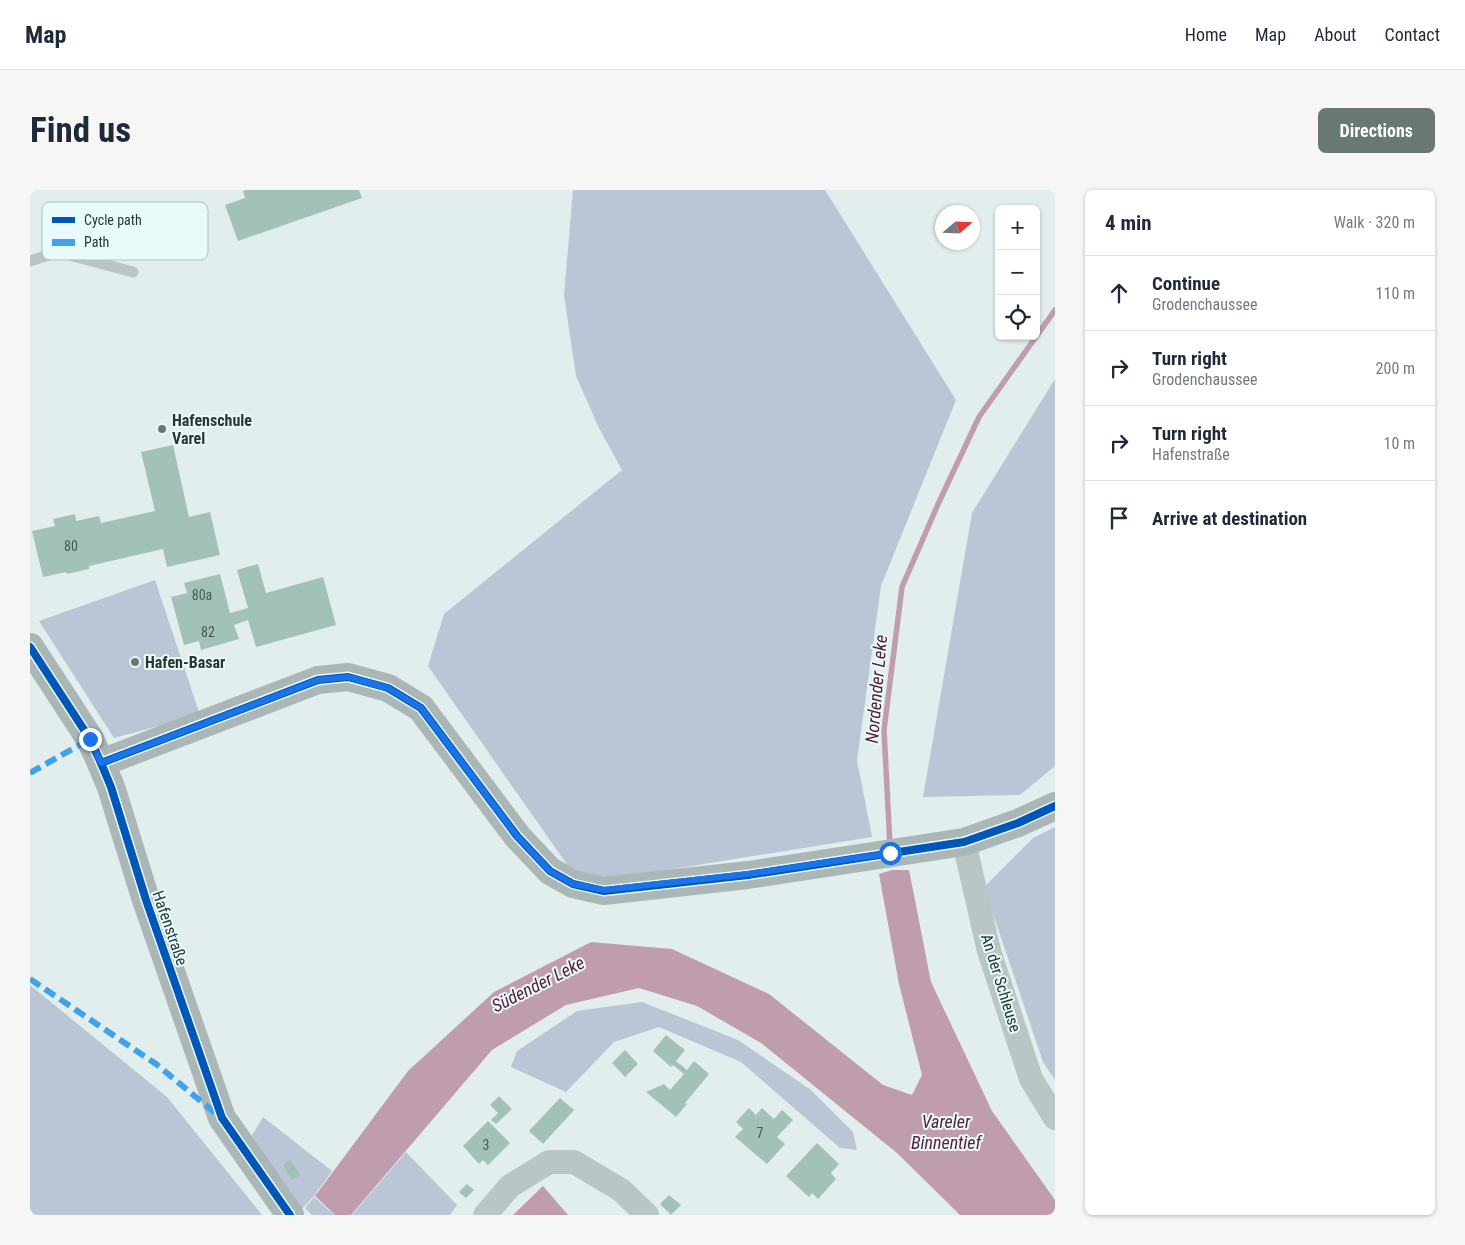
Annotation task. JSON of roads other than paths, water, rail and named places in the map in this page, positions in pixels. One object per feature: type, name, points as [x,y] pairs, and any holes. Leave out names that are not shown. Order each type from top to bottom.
[{"type":"street","name":"Hafenstraße","points":[[30,647],[90,739],[111,787],[152,918],[222,1118],[290,1215]]},
{"type":"street","points":[[101,763],[318,680],[348,677],[388,688],[421,708],[517,836],[550,871],[573,884],[604,890],[748,874],[964,842],[1018,824],[1055,806]]},
{"type":"street","name":"An der Schleuse","points":[[964,842],[988,951],[1031,1079],[1055,1118]]},
{"type":"street","points":[[484,1215],[510,1186],[549,1162],[574,1162],[621,1190],[647,1215]]},
{"type":"lane","points":[[30,261],[42,257]]},
{"type":"lane","points":[[88,260],[133,272]]},
{"type":"water","name":"Vareler Binnentief","points":[[892,870],[909,870],[931,982],[992,1111],[1055,1200],[1055,1215],[960,1215],[897,1153],[761,1043],[697,1006],[639,988],[566,1005],[492,1050],[351,1215],[335,1215],[315,1196],[408,1071],[494,992],[591,942],[672,949],[769,994],[883,1085],[912,1095],[922,1075],[899,984],[879,874]]},
{"type":"water","points":[[543,1186],[568,1215],[513,1215]]},
{"type":"waterway","name":"Nordender Leke","points":[[890,846],[884,730],[902,587],[979,417],[1055,310]]},
{"type":"place","name":"Hafenschule Varel","points":[[162,429]]},
{"type":"place","name":"Hafen-Basar","points":[[135,662]]},
{"type":"water label","name":"Südender Leke","points":[[538,984]]}]
